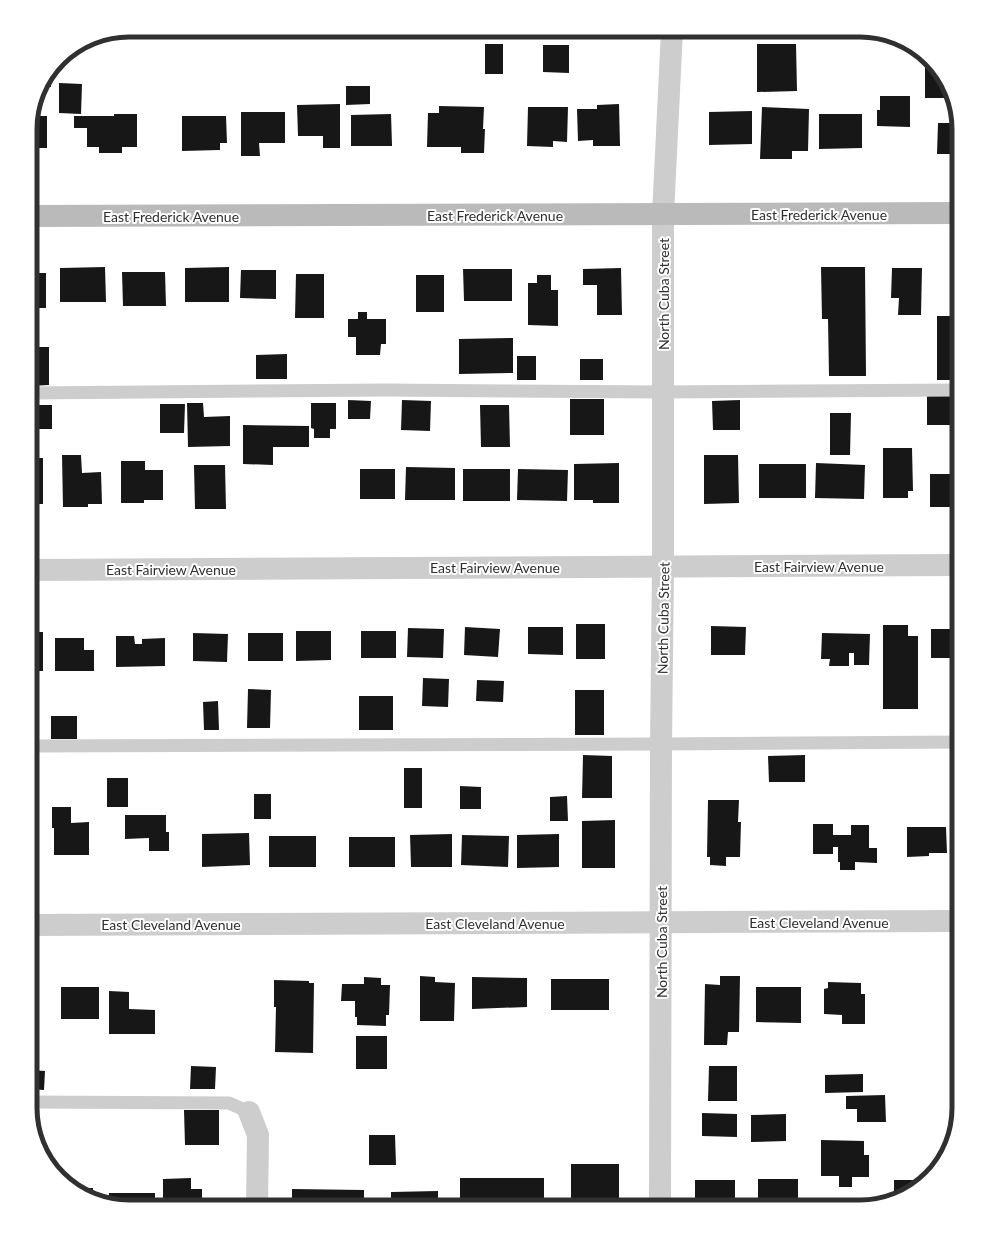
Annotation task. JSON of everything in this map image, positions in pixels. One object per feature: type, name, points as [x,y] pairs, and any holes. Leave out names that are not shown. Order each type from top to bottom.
[{"type":"main road","name":"East Frederick Avenue","points":[[37,216],[952,213]]},
{"type":"street","name":"North Cuba Street","points":[[660,1200],[661,744],[664,392],[663,215],[672,37]]},
{"type":"street","name":"East Fairview Avenue","points":[[37,570],[952,565]]},
{"type":"street","name":"East Cleveland Avenue","points":[[37,925],[952,921]]},
{"type":"street","points":[[249,1112],[258,1135],[257,1200]]},
{"type":"lane","points":[[37,392],[386,390],[664,392],[952,390]]},
{"type":"lane","points":[[37,746],[952,742]]},
{"type":"lane","points":[[37,1102],[229,1102],[249,1112]]},
{"type":"building","points":[[485,44],[503,44],[503,74],[485,74]]},
{"type":"building","points":[[757,44],[796,44],[797,91],[757,92]]},
{"type":"building","points":[[543,45],[569,45],[569,73],[543,72]]},
{"type":"building","points":[[925,64],[937,78],[947,98],[925,98]]},
{"type":"building","points":[[51,80],[51,87],[47,87]]},
{"type":"building","points":[[59,83],[82,84],[81,114],[59,113]]},
{"type":"building","points":[[346,86],[370,86],[370,104],[346,105]]},
{"type":"building","points":[[880,96],[910,96],[910,127],[877,126],[877,110],[880,110]]},
{"type":"building","points":[[340,104],[340,148],[323,148],[323,136],[298,136],[297,105]]},
{"type":"building","points":[[619,104],[620,146],[593,146],[593,140],[578,141],[577,109],[597,109],[597,105]]},
{"type":"building","points":[[439,106],[484,107],[484,153],[461,153],[461,147],[427,147],[428,113],[439,113]]},
{"type":"building","points":[[528,107],[568,107],[567,142],[553,141],[553,147],[527,146]]},
{"type":"building","points":[[762,107],[809,109],[808,151],[792,151],[792,159],[760,159]]},
{"type":"building","points":[[752,111],[752,144],[709,145],[709,112]]},
{"type":"building","points":[[241,112],[285,112],[285,143],[259,143],[260,156],[241,156]]},
{"type":"building","points":[[114,114],[137,114],[137,147],[122,147],[122,153],[99,153],[99,147],[87,147],[87,128],[74,128],[74,116],[114,116]]},
{"type":"building","points":[[391,114],[392,146],[351,146],[351,115]]},
{"type":"building","points":[[819,114],[862,114],[862,148],[819,149]]},
{"type":"building","points":[[38,116],[47,116],[47,148],[37,148]]},
{"type":"building","points":[[182,116],[226,116],[227,143],[220,143],[220,150],[182,151]]},
{"type":"building","points":[[938,123],[952,123],[952,154],[937,154]]},
{"type":"building","points":[[105,267],[106,302],[60,302],[60,268]]},
{"type":"building","points":[[229,267],[229,302],[185,302],[185,268]]},
{"type":"building","points":[[821,267],[865,267],[866,376],[829,376],[828,319],[822,319]]},
{"type":"building","points":[[621,268],[622,315],[597,315],[597,285],[583,285],[583,269]]},
{"type":"building","points":[[892,268],[922,268],[921,315],[898,315],[899,298],[891,298]]},
{"type":"building","points":[[463,269],[512,269],[512,301],[464,301]]},
{"type":"building","points":[[241,270],[276,270],[276,299],[240,298]]},
{"type":"building","points":[[122,272],[165,272],[166,306],[123,306]]},
{"type":"building","points":[[37,273],[46,273],[46,308],[37,308]]},
{"type":"building","points":[[296,274],[324,274],[324,318],[295,318]]},
{"type":"building","points":[[416,275],[444,275],[444,312],[416,312]]},
{"type":"building","points":[[537,275],[551,275],[551,290],[558,290],[558,326],[528,325],[528,283],[537,283]]},
{"type":"building","points":[[358,312],[367,312],[367,319],[386,319],[386,344],[381,344],[380,355],[356,355],[356,337],[348,337],[348,319],[358,319]]},
{"type":"building","points":[[937,316],[952,316],[952,380],[937,380]]},
{"type":"building","points":[[513,338],[513,373],[459,374],[459,339]]},
{"type":"building","points":[[37,347],[49,347],[49,385],[37,386]]},
{"type":"building","points":[[287,354],[287,379],[256,379],[256,355]]},
{"type":"building","points":[[517,356],[536,356],[536,380],[517,380]]},
{"type":"building","points":[[580,359],[603,359],[603,380],[580,380]]},
{"type":"building","points":[[927,396],[952,396],[952,425],[927,425]]},
{"type":"building","points":[[570,399],[604,399],[604,435],[570,435]]},
{"type":"building","points":[[348,400],[371,401],[370,419],[348,419]]},
{"type":"building","points":[[402,400],[431,401],[430,431],[401,430]]},
{"type":"building","points":[[740,400],[740,430],[713,430],[712,401]]},
{"type":"building","points":[[187,403],[203,403],[204,417],[230,416],[230,446],[188,447]]},
{"type":"building","points":[[311,403],[336,403],[336,429],[330,429],[330,438],[314,438],[314,429],[311,428]]},
{"type":"building","points":[[160,404],[185,404],[184,433],[160,433]]},
{"type":"building","points":[[37,405],[52,405],[52,429],[37,429]]},
{"type":"building","points":[[480,405],[509,405],[510,447],[481,447]]},
{"type":"building","points":[[830,413],[851,413],[850,455],[830,455]]},
{"type":"building","points":[[243,425],[309,426],[309,447],[273,447],[273,465],[243,464]]},
{"type":"building","points":[[883,448],[912,448],[913,491],[908,491],[908,498],[883,498]]},
{"type":"building","points":[[62,455],[81,455],[82,473],[101,472],[102,504],[88,504],[88,507],[63,507]]},
{"type":"building","points":[[704,455],[738,455],[739,503],[704,504]]},
{"type":"building","points":[[37,458],[43,458],[43,504],[37,504]]},
{"type":"building","points":[[121,461],[145,461],[145,470],[163,470],[163,500],[144,500],[144,503],[121,503]]},
{"type":"building","points":[[619,463],[619,503],[593,503],[593,500],[574,500],[574,464]]},
{"type":"building","points":[[816,463],[865,465],[864,499],[815,498]]},
{"type":"building","points":[[759,464],[806,464],[806,498],[759,498]]},
{"type":"building","points":[[194,465],[225,465],[226,509],[195,509]]},
{"type":"building","points":[[406,467],[455,468],[455,500],[405,500]]},
{"type":"building","points":[[360,469],[395,469],[395,499],[360,499]]},
{"type":"building","points":[[463,469],[510,469],[510,501],[463,501]]},
{"type":"building","points":[[518,469],[568,470],[567,501],[517,500]]},
{"type":"building","points":[[930,474],[952,474],[952,507],[930,507]]},
{"type":"building","points":[[576,624],[605,624],[605,659],[576,659]]},
{"type":"building","points":[[883,625],[908,625],[908,636],[918,636],[918,709],[883,709]]},
{"type":"building","points":[[711,626],[746,627],[745,655],[711,655]]},
{"type":"building","points":[[465,627],[500,629],[498,657],[464,655]]},
{"type":"building","points":[[528,627],[563,627],[563,655],[528,654]]},
{"type":"building","points":[[408,628],[444,629],[443,658],[407,657]]},
{"type":"building","points":[[931,629],[952,629],[952,658],[931,658]]},
{"type":"building","points":[[296,631],[331,631],[331,660],[296,661]]},
{"type":"building","points":[[361,631],[396,631],[396,658],[361,658]]},
{"type":"building","points":[[37,632],[43,632],[43,671],[37,671]]},
{"type":"building","points":[[193,633],[228,634],[227,662],[193,661]]},
{"type":"building","points":[[248,633],[283,633],[283,661],[248,661]]},
{"type":"building","points":[[822,633],[870,634],[869,665],[854,665],[854,653],[849,653],[849,666],[829,666],[830,659],[821,659]]},
{"type":"building","points":[[116,636],[134,636],[135,644],[142,644],[142,639],[165,638],[165,666],[116,667]]},
{"type":"building","points":[[55,638],[84,638],[84,650],[94,650],[94,671],[55,671]]},
{"type":"building","points":[[423,678],[449,679],[448,707],[422,706]]},
{"type":"building","points":[[477,680],[504,681],[503,702],[476,701]]},
{"type":"building","points":[[248,689],[271,690],[270,728],[247,728]]},
{"type":"building","points":[[575,690],[604,690],[604,735],[575,735]]},
{"type":"building","points":[[359,696],[393,696],[393,730],[359,730]]},
{"type":"building","points":[[218,701],[219,730],[204,730],[203,702]]},
{"type":"building","points":[[51,716],[77,716],[77,739],[51,739]]},
{"type":"building","points":[[583,755],[612,756],[612,798],[582,798]]},
{"type":"building","points":[[805,755],[805,782],[769,782],[768,756]]},
{"type":"building","points":[[404,768],[422,768],[422,808],[404,808]]},
{"type":"building","points":[[107,778],[128,778],[128,807],[107,807]]},
{"type":"building","points":[[460,786],[481,787],[481,809],[460,809]]},
{"type":"building","points":[[254,794],[271,794],[271,819],[254,819]]},
{"type":"building","points":[[567,796],[568,821],[550,821],[550,797]]},
{"type":"building","points":[[708,800],[739,800],[738,822],[741,822],[740,857],[726,857],[726,866],[710,865],[710,857],[707,857]]},
{"type":"building","points":[[52,807],[71,807],[71,823],[89,822],[89,855],[54,855]]},
{"type":"building","points":[[125,815],[166,815],[166,832],[169,832],[169,851],[149,851],[149,838],[125,839]]},
{"type":"building","points":[[615,820],[615,868],[582,868],[582,821]]},
{"type":"building","points":[[37,823],[39,823],[39,847],[37,847]]},
{"type":"building","points":[[813,824],[833,824],[833,835],[851,835],[851,825],[869,825],[869,848],[877,848],[877,863],[855,862],[855,870],[840,870],[840,862],[838,862],[838,847],[833,847],[833,854],[813,854]]},
{"type":"building","points":[[907,827],[946,827],[947,853],[929,853],[929,856],[907,857]]},
{"type":"building","points":[[249,833],[250,865],[202,867],[202,834]]},
{"type":"building","points":[[452,834],[452,867],[411,867],[410,835]]},
{"type":"building","points":[[559,834],[559,867],[517,868],[517,835]]},
{"type":"building","points":[[462,835],[509,836],[508,867],[461,865]]},
{"type":"building","points":[[269,836],[316,836],[316,867],[269,867]]},
{"type":"building","points":[[349,837],[395,837],[395,867],[349,867]]},
{"type":"building","points":[[420,976],[435,977],[435,982],[455,983],[454,1021],[420,1021]]},
{"type":"building","points":[[720,976],[740,976],[739,1032],[728,1032],[727,1045],[704,1045],[705,984],[720,985]]},
{"type":"building","points":[[364,977],[381,978],[381,985],[390,985],[389,1015],[386,1015],[386,1026],[357,1025],[357,1017],[355,1017],[355,1001],[341,1001],[342,984],[364,984]]},
{"type":"building","points":[[472,977],[527,978],[527,1007],[472,1009]]},
{"type":"building","points":[[551,979],[609,979],[609,1010],[551,1010]]},
{"type":"building","points":[[274,980],[309,981],[309,983],[314,983],[313,1053],[275,1052],[276,1007],[274,1007]]},
{"type":"building","points":[[828,982],[861,983],[861,994],[865,994],[865,1024],[842,1024],[842,1015],[824,1014],[824,989],[828,988]]},
{"type":"building","points":[[61,987],[99,987],[99,1019],[61,1019]]},
{"type":"building","points":[[756,987],[801,987],[801,1023],[756,1022]]},
{"type":"building","points":[[109,991],[129,992],[129,1009],[155,1010],[155,1034],[109,1034]]},
{"type":"building","points":[[356,1036],[387,1036],[387,1069],[356,1069]]},
{"type":"building","points":[[191,1066],[216,1067],[215,1089],[190,1089]]},
{"type":"building","points":[[709,1066],[737,1066],[737,1101],[708,1101]]},
{"type":"building","points":[[37,1070],[45,1071],[44,1090],[37,1090]]},
{"type":"building","points":[[863,1074],[863,1092],[825,1093],[825,1075]]},
{"type":"building","points":[[885,1095],[886,1122],[857,1122],[857,1109],[846,1109],[846,1096]]},
{"type":"building","points":[[184,1110],[219,1110],[219,1145],[185,1145]]},
{"type":"building","points":[[702,1113],[737,1114],[737,1137],[702,1136]]},
{"type":"building","points":[[786,1114],[786,1141],[751,1142],[751,1115]]},
{"type":"building","points":[[369,1135],[395,1135],[396,1165],[369,1165]]},
{"type":"building","points":[[821,1140],[864,1141],[864,1155],[869,1155],[869,1177],[852,1177],[852,1187],[839,1187],[839,1176],[821,1176]]},
{"type":"building","points":[[571,1164],[619,1164],[619,1198],[571,1200]]},
{"type":"building","points":[[191,1178],[191,1189],[202,1189],[202,1200],[163,1200],[163,1179]]},
{"type":"building","points":[[460,1178],[544,1178],[544,1200],[460,1200]]},
{"type":"building","points":[[916,1178],[920,1178],[911,1185],[894,1194],[894,1180],[916,1180]]},
{"type":"building","points":[[758,1179],[798,1179],[798,1200],[758,1200]]},
{"type":"building","points":[[695,1180],[735,1180],[735,1200],[695,1200]]},
{"type":"building","points":[[83,1188],[93,1188],[93,1193]]},
{"type":"building","points":[[292,1189],[364,1190],[364,1200],[292,1200]]},
{"type":"building","points":[[438,1191],[438,1200],[391,1200],[391,1192]]},
{"type":"building","points":[[109,1193],[155,1193],[155,1200],[128,1200],[109,1198]]}]
